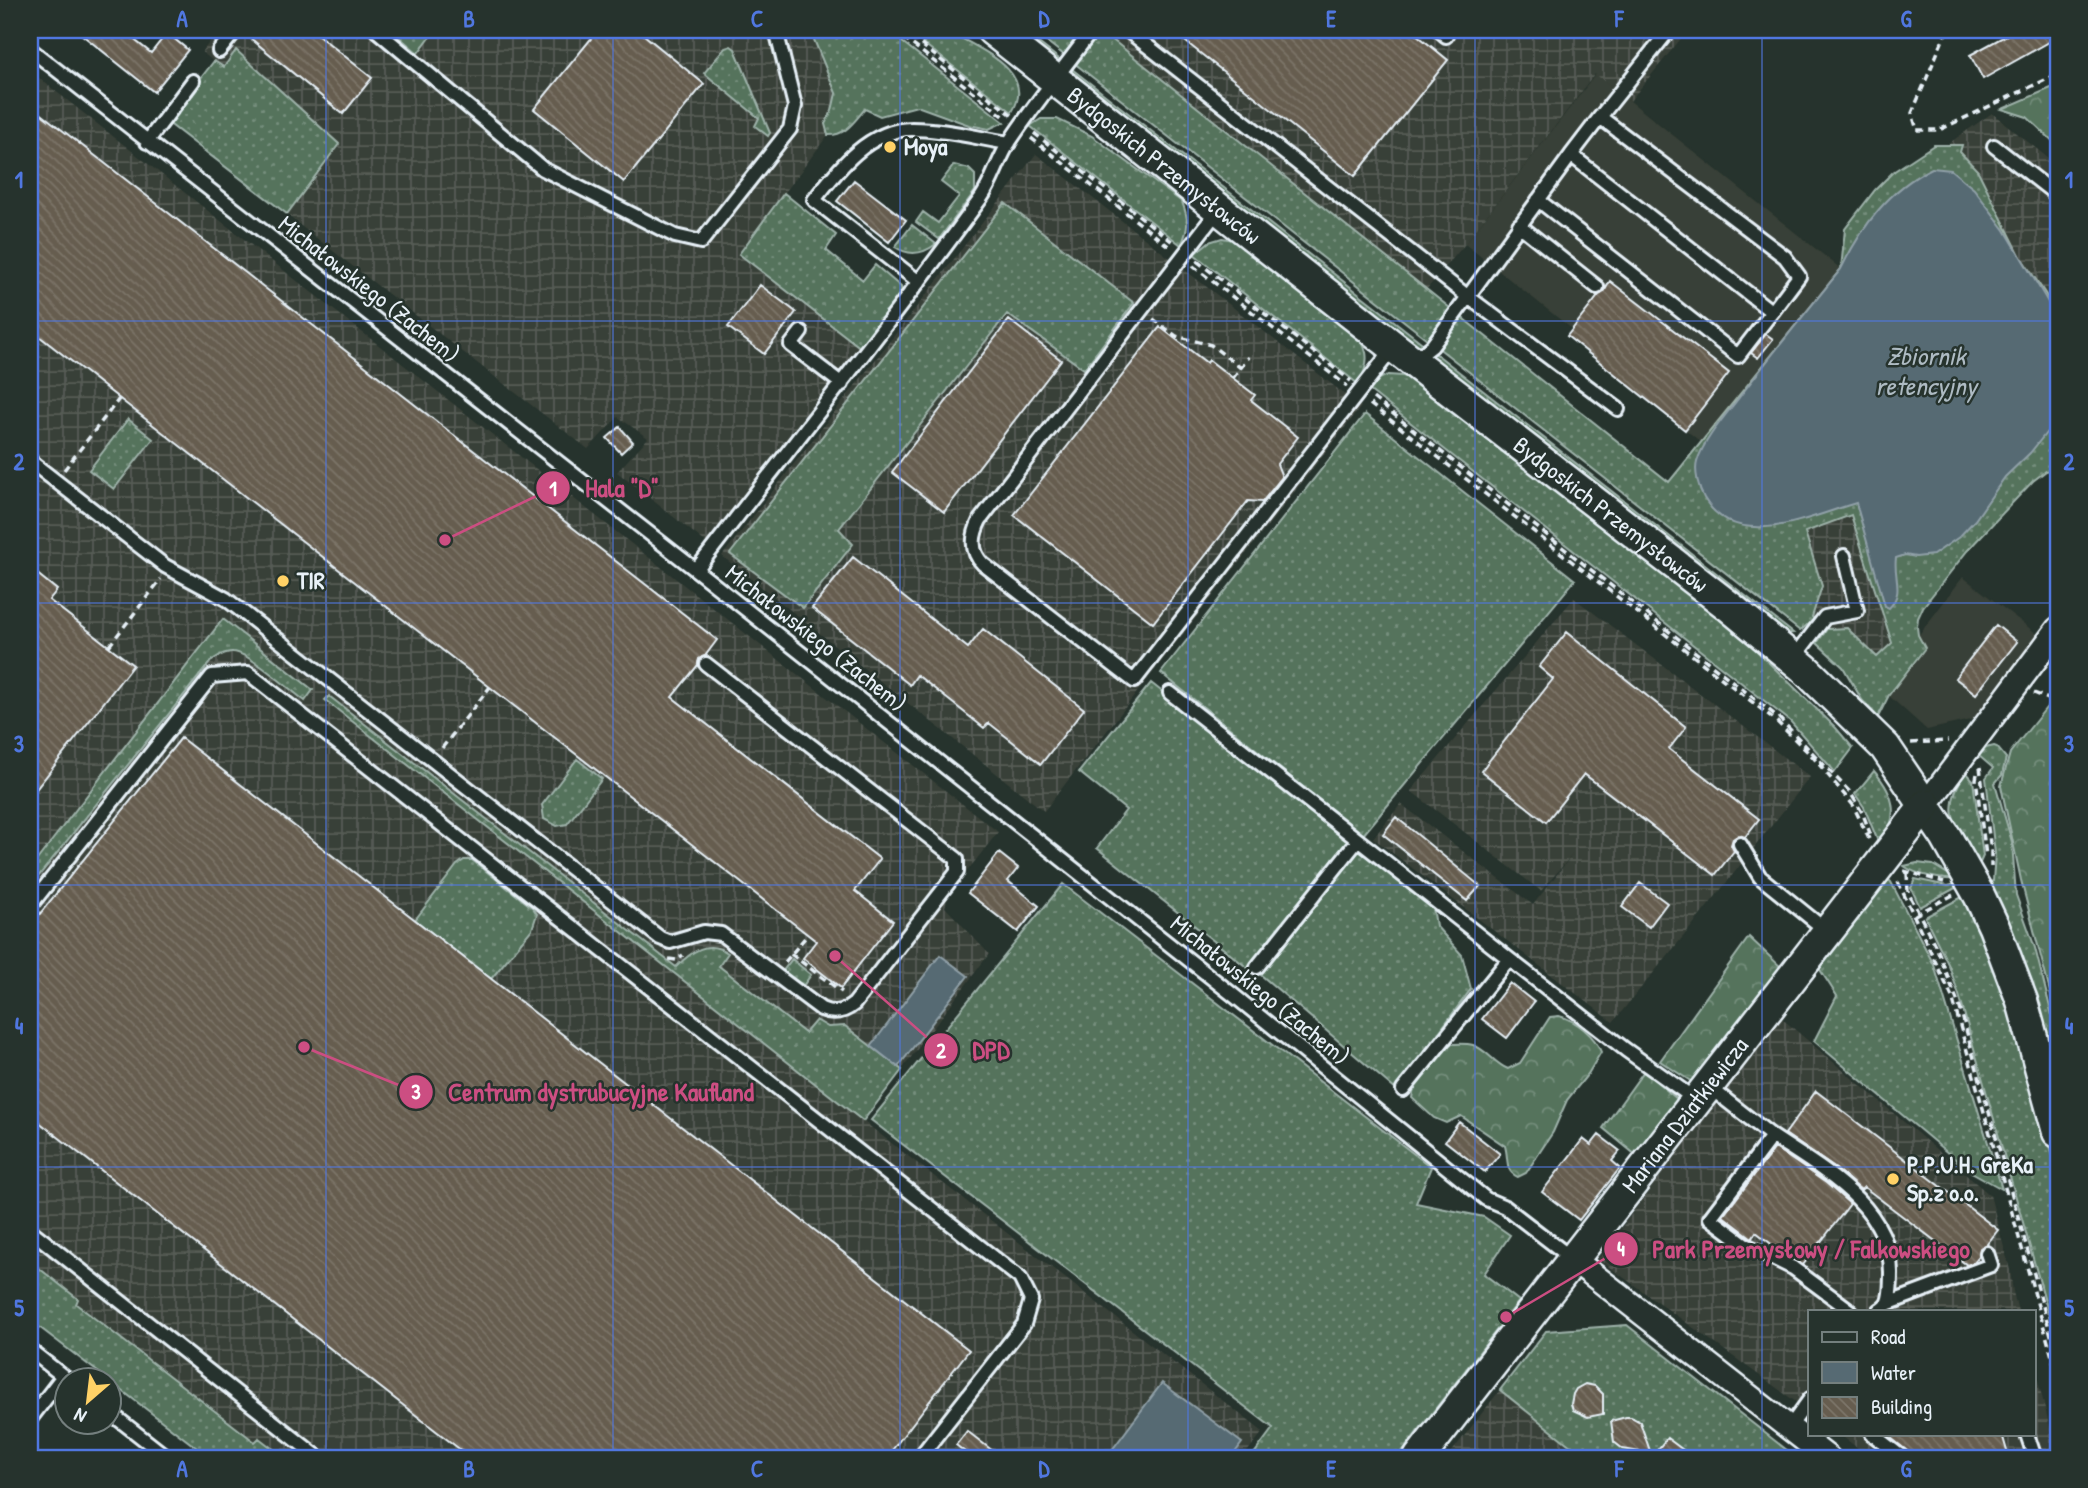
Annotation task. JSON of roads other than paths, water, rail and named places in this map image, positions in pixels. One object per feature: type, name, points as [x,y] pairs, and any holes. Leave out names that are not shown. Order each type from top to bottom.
[{"type":"street","name":"Bydgoskich Przemysłowców","points":[[992,30],[1730,607],[1793,659],[1885,747],[1926,805],[1979,895],[2004,951],[2022,1001],[2058,1132]]},
{"type":"street","points":[[1926,805],[2058,629]]},
{"type":"street","name":"Mariana Dziatkiewicza","points":[[1419,1458],[1926,805]]},
{"type":"street","points":[[1574,1260],[1828,1458]]},
{"type":"lane","points":[[219,51],[236,30]]},
{"type":"lane","points":[[376,30],[543,169],[675,236],[701,242],[790,129],[795,106],[776,30]]},
{"type":"lane","points":[[696,570],[842,384],[984,194],[1009,143],[1092,30]]},
{"type":"lane","points":[[1127,30],[1467,296],[1618,410]]},
{"type":"lane","points":[[1219,209],[980,520],[975,531],[973,543],[976,556],[983,564],[1133,681],[1360,392],[1404,354],[1432,346],[1571,155],[1669,30]]},
{"type":"lane","name":"Michałowskiego (Zachem)","points":[[30,49],[1222,985],[1486,1199],[1504,1207],[1574,1260]]},
{"type":"lane","points":[[147,142],[193,81]]},
{"type":"lane","points":[[1538,200],[1738,356],[1799,276],[1785,257],[1600,117]]},
{"type":"lane","points":[[919,282],[814,200],[852,155],[880,137],[909,128],[1009,143]]},
{"type":"lane","points":[[1994,146],[2058,195]]},
{"type":"lane","points":[[1571,155],[1772,312]]},
{"type":"lane","points":[[1519,225],[1597,287]]},
{"type":"lane","points":[[801,332],[791,345],[842,384]]},
{"type":"lane","points":[[30,461],[165,566],[226,599],[660,938],[670,942],[704,932],[721,934],[821,1009],[828,1012],[842,1011],[854,1004],[957,873],[957,859],[706,664]]},
{"type":"lane","points":[[1793,659],[1825,617],[1857,611],[1844,556]]},
{"type":"lane","points":[[30,906],[212,676],[248,673],[1020,1278],[1031,1300],[1024,1324],[919,1458]]},
{"type":"lane","points":[[1170,693],[1626,1050],[1772,1136],[1833,1177],[1860,1200],[1875,1221],[1891,1258],[1891,1277],[1883,1308]]},
{"type":"lane","points":[[1257,967],[1358,840]]},
{"type":"lane","points":[[1740,844],[1760,877],[1828,932]]},
{"type":"lane","points":[[1403,1090],[1509,959]]},
{"type":"lane","points":[[1772,1136],[1710,1218],[1746,1245],[1793,1268],[1850,1310]]},
{"type":"lane","points":[[30,1230],[319,1458]]},
{"type":"lane","points":[[1883,1308],[1991,1265],[1987,1253]]},
{"type":"lane","points":[[30,1350],[52,1367]]},
{"type":"lane","points":[[30,1419],[52,1394]]},
{"type":"lane","points":[[1789,1427],[1808,1402]]},
{"type":"lane","points":[[122,1422],[168,1458]]},
{"type":"lane","points":[[1875,1436],[1903,1458]]},
{"type":"lane","points":[[2028,1436],[2035,1458]]},
{"type":"water","name":"Zbiornik retencyjny","points":[[1932,168],[1951,170],[1974,189],[2005,230],[2058,319],[2058,418],[2030,453],[2005,477],[1975,520],[1959,537],[1933,555],[1905,555],[1896,558],[1897,590],[1894,602],[1889,608],[1885,606],[1856,503],[1797,522],[1775,526],[1735,524],[1718,515],[1704,498],[1697,480],[1696,466],[1714,429],[1841,269],[1878,210],[1903,187]]},
{"type":"water","points":[[940,955],[968,976],[898,1067],[871,1046]]},
{"type":"water","points":[[1162,1383],[1242,1443],[1231,1458],[1106,1458]]},
{"type":"place","name":"Moya","points":[[890,147]]},
{"type":"place","name":"Hala \"D\"","points":[[445,540]]},
{"type":"place","name":"TIR","points":[[283,581]]},
{"type":"place","name":"DPD","points":[[835,956]]},
{"type":"place","name":"Centrum dystrubucyjne Kaufland","points":[[304,1047]]},
{"type":"place","name":"P.P.U.H. GreKa Sp.z o.o.","points":[[1893,1179]]},
{"type":"place","name":"Park Przemysłowy / Falkowskiego","points":[[1506,1317]]}]
